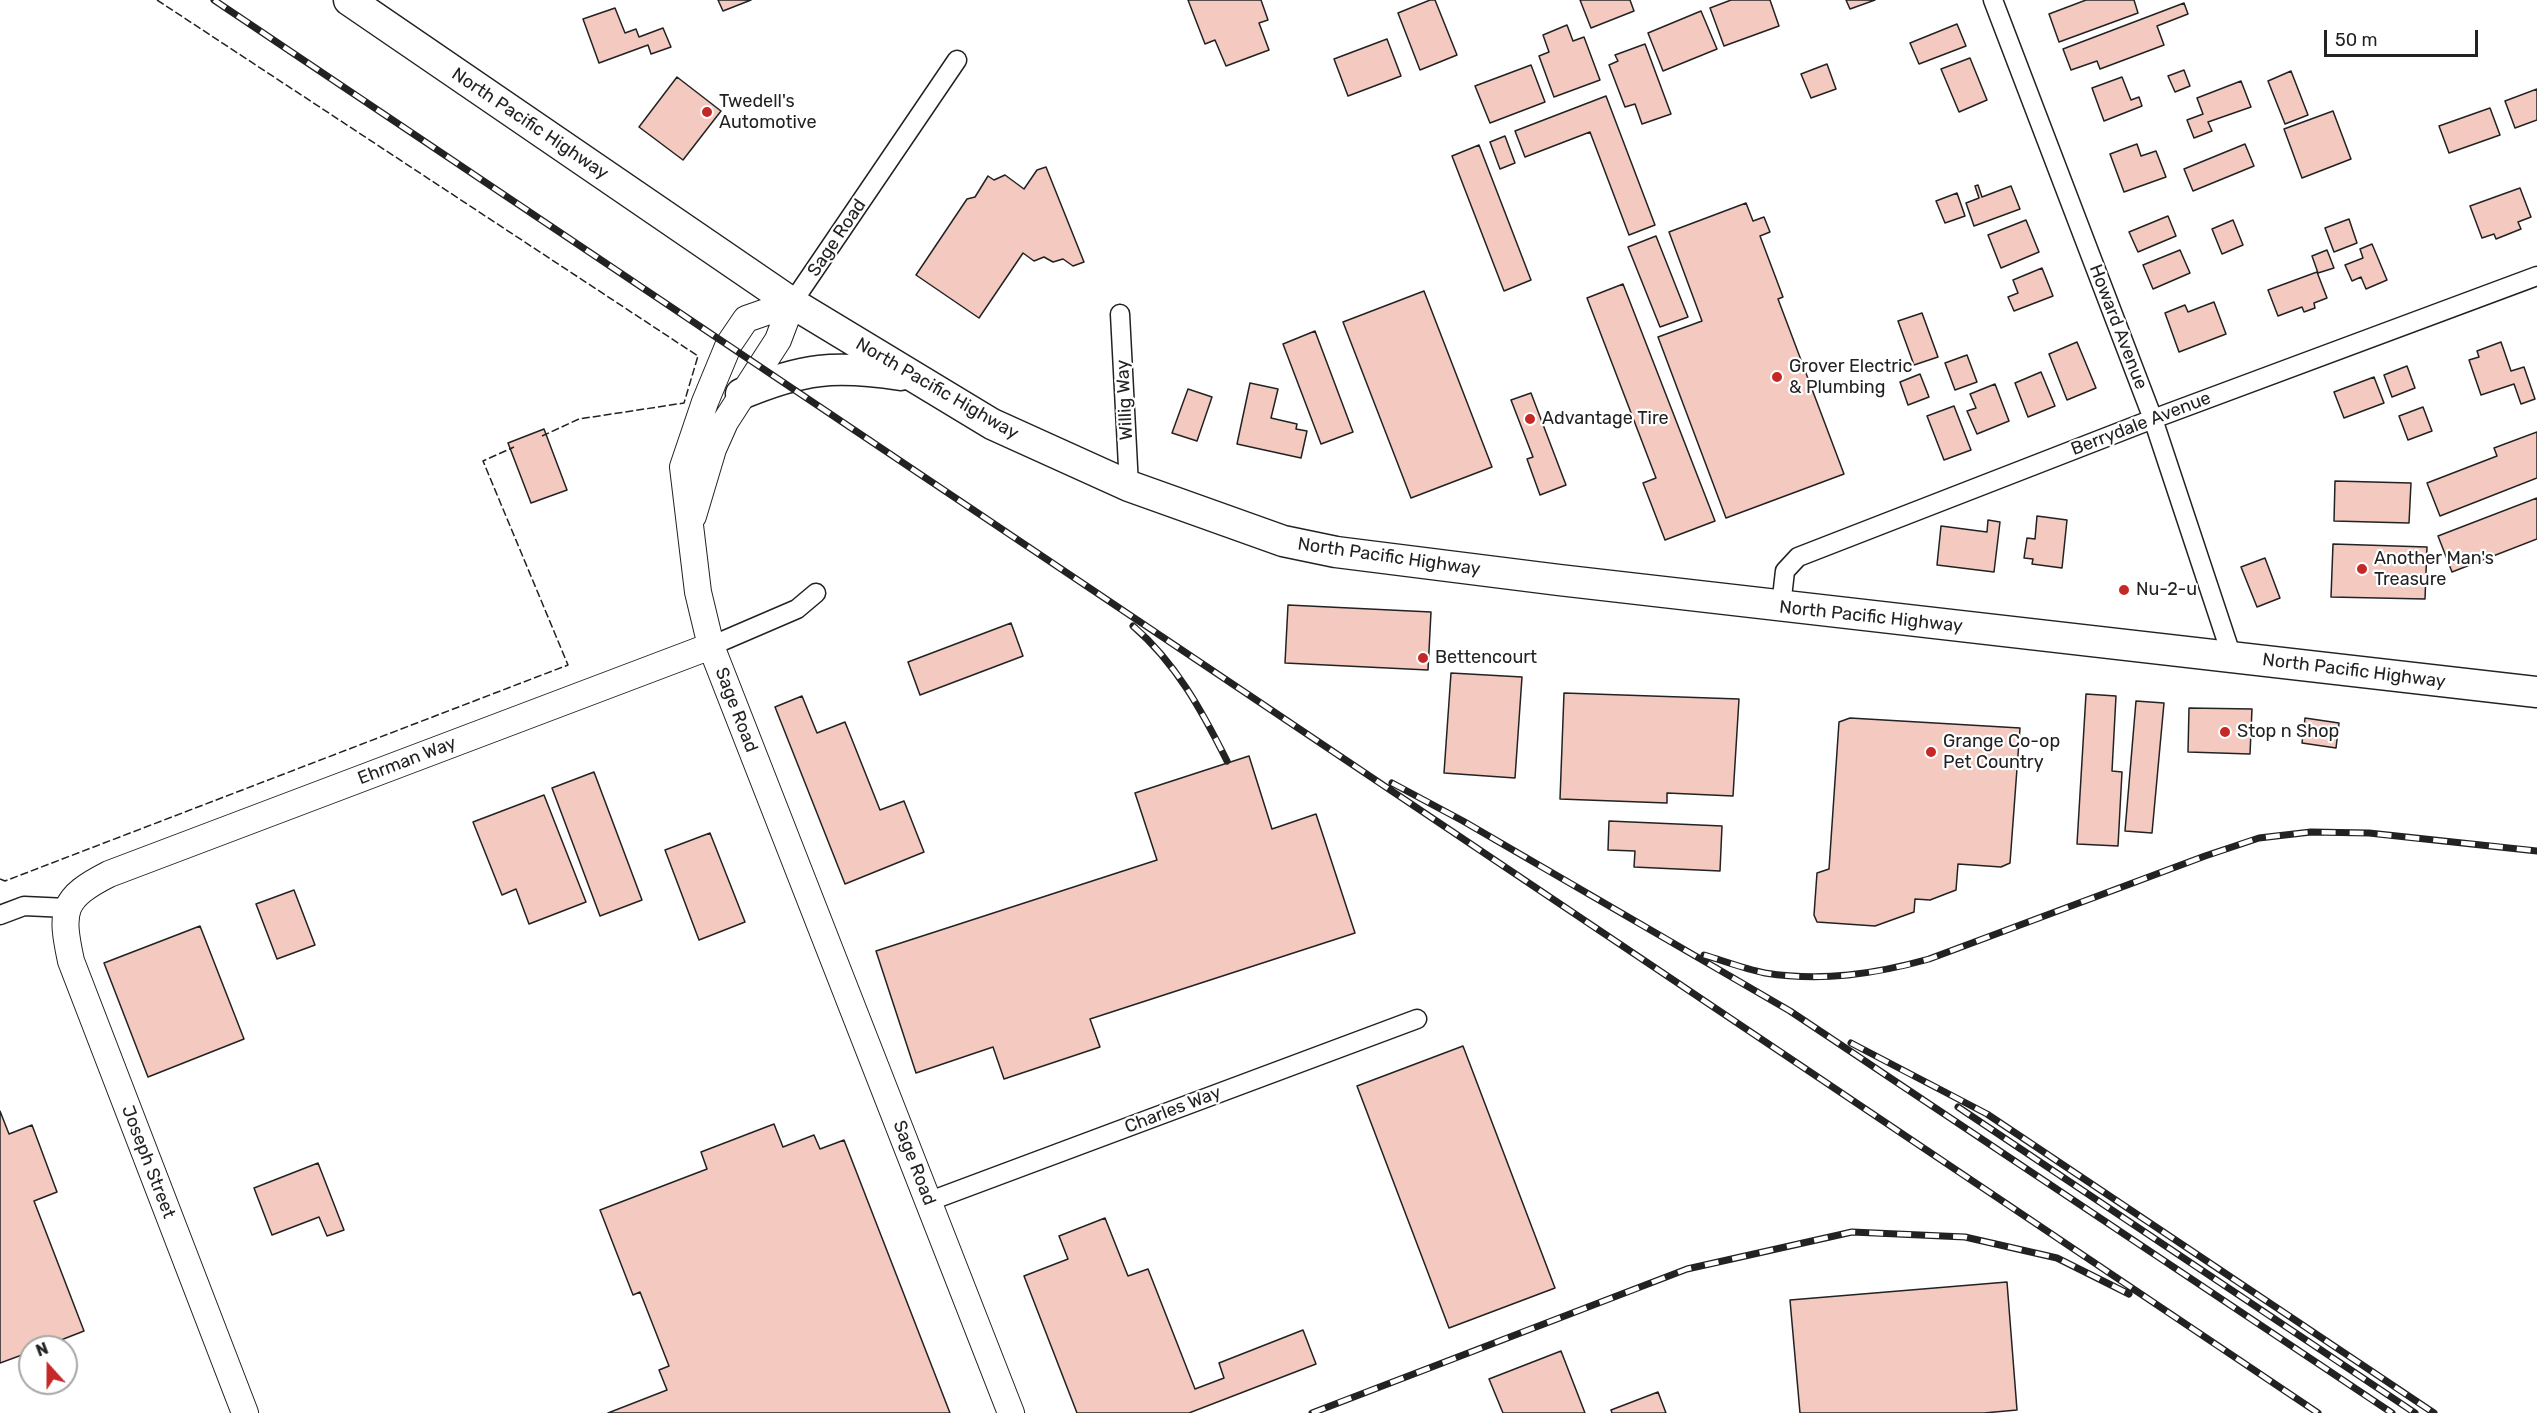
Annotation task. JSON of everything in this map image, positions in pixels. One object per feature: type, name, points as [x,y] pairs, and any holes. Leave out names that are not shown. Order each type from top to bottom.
[{"type":"main road","name":"North Pacific Highway","points":[[349,0],[792,303],[992,424],[1129,486],[1283,541],[1336,552],[1781,606],[2537,692]]},
{"type":"main road","points":[[691,521],[713,450],[741,394],[778,340],[792,303]]},
{"type":"main road","name":"Sage Road","points":[[792,303],[746,319],[729,345],[705,402],[683,467],[698,592],[711,646],[1011,1413]]},
{"type":"main road","points":[[741,394],[779,378],[807,371],[861,369],[915,377]]},
{"type":"main road","name":"Ehrman Way","points":[[67,908],[82,888],[109,874],[711,646]]},
{"type":"main road","name":"Joseph Street","points":[[67,908],[65,922],[71,961],[245,1413]]},
{"type":"street","name":"Howard Avenue","points":[[1993,0],[2153,419],[2232,657]]},
{"type":"street","name":"Sage Road","points":[[792,303],[957,60]]},
{"type":"street","name":"Berrydale Avenue","points":[[1781,606],[1785,571],[1798,557],[2153,419],[2537,276]]},
{"type":"street","name":"Willig Way","points":[[1120,314],[1129,486]]},
{"type":"street","name":"Ehrman Way","points":[[711,646],[797,609],[816,593]]},
{"type":"street","points":[[0,915],[24,906],[67,908]]},
{"type":"street","name":"Charles Way","points":[[930,1202],[1417,1019]]},
{"type":"building","points":[[718,0],[751,0],[723,11]]},
{"type":"building","points":[[1188,0],[1261,0],[1268,20],[1259,23],[1269,50],[1226,66],[1215,40],[1205,44]]},
{"type":"building","points":[[1435,0],[1457,55],[1420,70],[1398,13]]},
{"type":"building","points":[[1580,0],[1630,0],[1634,11],[1591,28]]},
{"type":"building","points":[[1731,0],[1770,0],[1779,26],[1724,46],[1710,8]]},
{"type":"building","points":[[1846,0],[1875,0],[1850,9]]},
{"type":"building","points":[[2086,0],[2134,0],[2138,13],[2059,42],[2049,14]]},
{"type":"building","points":[[2184,3],[2188,14],[2157,26],[2164,45],[2100,69],[2097,61],[2071,70],[2063,49]]},
{"type":"building","points":[[615,8],[625,33],[636,29],[639,37],[663,28],[671,47],[651,54],[648,45],[599,63],[583,19]]},
{"type":"building","points":[[1701,11],[1717,49],[1663,71],[1648,33]]},
{"type":"building","points":[[1957,24],[1966,46],[1919,64],[1910,43]]},
{"type":"building","points":[[1567,25],[1573,41],[1584,37],[1600,80],[1554,97],[1539,56],[1549,52],[1543,35]]},
{"type":"building","points":[[1387,39],[1401,76],[1348,96],[1334,59]]},
{"type":"building","points":[[1645,44],[1671,114],[1642,124],[1635,104],[1625,107],[1609,65],[1618,61],[1615,55]]},
{"type":"building","points":[[1970,58],[1987,100],[1959,112],[1941,69]]},
{"type":"building","points":[[1827,64],[1836,89],[1811,98],[1801,74]]},
{"type":"building","points":[[1531,65],[1545,102],[1490,123],[1475,86]]},
{"type":"building","points":[[2184,70],[2190,86],[2175,92],[2168,76]]},
{"type":"building","points":[[2291,71],[2308,115],[2285,124],[2268,81]]},
{"type":"building","points":[[677,77],[721,111],[683,160],[639,127]]},
{"type":"building","points":[[2122,77],[2131,100],[2139,97],[2142,106],[2104,121],[2092,88]]},
{"type":"building","points":[[2241,81],[2251,107],[2208,122],[2212,131],[2194,138],[2187,120],[2203,114],[2197,98]]},
{"type":"building","points":[[2537,89],[2537,120],[2515,128],[2505,101]]},
{"type":"building","points":[[1606,96],[1655,225],[1629,235],[1590,132],[1525,157],[1515,131]]},
{"type":"building","points":[[2490,108],[2500,135],[2449,153],[2439,126]]},
{"type":"building","points":[[2333,111],[2351,159],[2302,178],[2284,129]]},
{"type":"building","points":[[1505,136],[1515,163],[1500,169],[1490,142]]},
{"type":"building","points":[[2137,144],[2141,156],[2156,151],[2166,177],[2124,192],[2110,154]]},
{"type":"building","points":[[2245,144],[2254,166],[2193,191],[2184,169]]},
{"type":"building","points":[[1479,145],[1531,280],[1504,291],[1452,156]]},
{"type":"building","points":[[1046,167],[1084,262],[1073,266],[1063,259],[1053,262],[1044,257],[1034,261],[1023,253],[979,318],[916,275],[967,199],[975,197],[988,176],[994,180],[1005,175],[1024,189],[1037,170]]},
{"type":"building","points":[[1978,185],[1982,197],[2011,186],[2020,209],[1974,226],[1966,203],[1979,198],[1975,186]]},
{"type":"building","points":[[2520,188],[2531,217],[2518,222],[2521,229],[2496,239],[2494,234],[2482,238],[2470,206]]},
{"type":"building","points":[[1957,193],[1965,216],[1945,223],[1936,201]]},
{"type":"building","points":[[1746,203],[1753,221],[1764,217],[1770,232],[1760,236],[1783,297],[1778,299],[1844,474],[1726,518],[1658,337],[1702,321],[1669,232]]},
{"type":"building","points":[[2168,216],[2176,236],[2138,252],[2129,232]]},
{"type":"building","points":[[2349,219],[2357,243],[2334,252],[2325,228]]},
{"type":"building","points":[[2026,220],[2039,252],[2001,268],[1988,235]]},
{"type":"building","points":[[2233,220],[2243,245],[2222,254],[2212,229]]},
{"type":"building","points":[[1656,236],[1688,317],[1660,327],[1628,247]]},
{"type":"building","points":[[2372,244],[2387,280],[2366,289],[2361,277],[2352,281],[2345,265],[2363,258],[2360,249]]},
{"type":"building","points":[[2180,250],[2190,273],[2153,289],[2143,265]]},
{"type":"building","points":[[2327,250],[2334,268],[2318,273],[2312,256]]},
{"type":"building","points":[[2042,268],[2053,296],[2014,311],[2008,297],[2018,293],[2013,280]]},
{"type":"building","points":[[2317,272],[2327,298],[2314,303],[2315,308],[2304,312],[2302,307],[2278,316],[2268,290]]},
{"type":"building","points":[[1623,284],[1715,521],[1665,540],[1643,483],[1656,478],[1587,298]]},
{"type":"building","points":[[1424,291],[1492,467],[1411,498],[1343,322]]},
{"type":"building","points":[[2214,302],[2226,334],[2179,352],[2165,313],[2185,305],[2188,312]]},
{"type":"building","points":[[1922,313],[1938,357],[1914,365],[1898,321]]},
{"type":"building","points":[[1315,331],[1353,432],[1321,444],[1283,344]]},
{"type":"building","points":[[2077,342],[2096,388],[2067,400],[2049,354]]},
{"type":"building","points":[[2501,342],[2511,371],[2524,367],[2535,399],[2521,404],[2514,384],[2481,395],[2469,360],[2479,357],[2477,351]]},
{"type":"building","points":[[1967,355],[1977,382],[1955,390],[1945,363]]},
{"type":"building","points":[[2407,366],[2415,388],[2392,397],[2384,375]]},
{"type":"building","points":[[2041,372],[2055,406],[2028,417],[2015,383]]},
{"type":"building","points":[[1920,374],[1929,397],[1908,405],[1900,382]]},
{"type":"building","points":[[2374,377],[2384,403],[2344,418],[2334,392]]},
{"type":"building","points":[[1250,383],[1278,389],[1271,418],[1297,424],[1296,429],[1307,431],[1301,458],[1237,444]]},
{"type":"building","points":[[1995,384],[2009,421],[1977,434],[1967,411],[1976,408],[1970,394]]},
{"type":"building","points":[[1188,389],[1212,397],[1197,441],[1172,433]]},
{"type":"building","points":[[1531,393],[1566,485],[1540,495],[1527,459],[1533,457],[1511,400]]},
{"type":"building","points":[[1954,406],[1971,450],[1944,460],[1927,416]]},
{"type":"building","points":[[2423,407],[2432,431],[2408,440],[2399,416]]},
{"type":"building","points":[[544,429],[567,490],[531,503],[508,443]]},
{"type":"building","points":[[2537,432],[2537,478],[2440,516],[2427,483],[2497,456],[2494,448]]},
{"type":"building","points":[[2335,481],[2411,483],[2409,523],[2334,521]]},
{"type":"building","points":[[2537,498],[2537,539],[2452,572],[2438,536]]},
{"type":"building","points":[[2037,516],[2067,520],[2062,568],[2032,564],[2033,559],[2024,558],[2027,538],[2035,539]]},
{"type":"building","points":[[1988,520],[2000,522],[1994,572],[1937,565],[1941,526],[1987,532]]},
{"type":"building","points":[[2333,544],[2427,547],[2425,599],[2331,597]]},
{"type":"building","points":[[2265,558],[2280,598],[2257,607],[2241,567]]},
{"type":"building","points":[[1288,605],[1431,612],[1428,670],[1285,663]]},
{"type":"building","points":[[1011,623],[1023,656],[920,695],[908,662]]},
{"type":"building","points":[[1451,673],[1522,677],[1515,778],[1444,773]]},
{"type":"building","points":[[1564,693],[1739,699],[1733,796],[1667,793],[1667,803],[1560,799]]},
{"type":"building","points":[[2086,694],[2116,696],[2112,771],[2122,772],[2118,846],[2077,844]]},
{"type":"building","points":[[802,696],[817,733],[845,722],[880,810],[904,801],[924,852],[845,884],[775,707]]},
{"type":"building","points":[[2136,701],[2164,703],[2152,833],[2125,831]]},
{"type":"building","points":[[2189,708],[2252,709],[2250,754],[2188,752]]},
{"type":"building","points":[[1850,718],[2020,728],[2010,863],[2001,867],[1958,864],[1956,890],[1930,900],[1915,899],[1914,912],[1875,926],[1817,922],[1814,915],[1817,873],[1829,869],[1839,722]]},
{"type":"building","points":[[2305,718],[2339,723],[2336,748],[2302,743]]},
{"type":"building","points":[[1249,756],[1272,829],[1316,814],[1355,933],[1090,1019],[1100,1047],[1004,1079],[993,1047],[916,1073],[876,951],[1157,860],[1135,793]]},
{"type":"building","points":[[594,772],[642,900],[600,916],[552,788]]},
{"type":"building","points":[[544,795],[586,902],[529,924],[516,889],[502,895],[473,822]]},
{"type":"building","points":[[1609,821],[1722,826],[1720,871],[1634,867],[1635,851],[1608,850]]},
{"type":"building","points":[[710,833],[745,922],[699,940],[665,850]]},
{"type":"building","points":[[294,890],[315,945],[277,959],[256,904]]},
{"type":"building","points":[[200,926],[244,1039],[148,1077],[104,963]]},
{"type":"building","points":[[1463,1046],[1555,1288],[1449,1328],[1357,1086]]},
{"type":"building","points":[[0,1111],[9,1134],[32,1125],[57,1192],[34,1201],[84,1331],[74,1335],[18,1335],[18,1356],[0,1363]]},
{"type":"building","points":[[774,1124],[783,1147],[814,1135],[820,1149],[844,1140],[950,1413],[608,1413],[667,1390],[659,1370],[669,1366],[640,1292],[633,1295],[600,1210],[707,1169],[701,1152]]},
{"type":"building","points":[[318,1163],[344,1230],[327,1236],[319,1217],[272,1235],[254,1188]]},
{"type":"building","points":[[1105,1218],[1128,1276],[1148,1269],[1195,1389],[1224,1378],[1219,1363],[1303,1330],[1316,1364],[1189,1413],[1077,1413],[1024,1276],[1068,1259],[1059,1236]]},
{"type":"building","points":[[2007,1282],[2017,1410],[1984,1413],[1800,1413],[1790,1300]]},
{"type":"building","points":[[1561,1351],[1585,1413],[1503,1413],[1489,1379]]},
{"type":"building","points":[[1658,1392],[1666,1413],[1612,1413],[1611,1410]]},
{"type":"railway","points":[[214,0],[2318,1413]]},
{"type":"railway","points":[[1133,626],[1162,656],[1187,689],[1227,761]]},
{"type":"railway","points":[[1392,783],[1463,821],[1790,1011],[2392,1413]]},
{"type":"railway","points":[[1704,955],[1757,971],[1786,976],[1848,975],[1889,969],[1929,959],[2259,838],[2311,832],[2369,833],[2537,851]]},
{"type":"railway","points":[[1851,1043],[1987,1114],[2434,1413]]},
{"type":"railway","points":[[1958,1107],[2415,1413]]},
{"type":"railway","points":[[1312,1413],[1687,1269],[1852,1232],[1965,1237],[2057,1258],[2129,1294]]},
{"type":"fence","points":[[157,0],[698,356],[684,403],[579,419],[542,436]]},
{"type":"fence","points":[[0,879],[5,881],[568,665],[483,461],[514,447]]},
{"type":"place","name":"Twedell's Automotive","points":[[707,112]]},
{"type":"place","name":"Grover Electric & Plumbing","points":[[1777,377]]},
{"type":"place","name":"Advantage Tire","points":[[1530,419]]},
{"type":"place","name":"Another Man's Treasure","points":[[2362,569]]},
{"type":"place","name":"Nu-2-u","points":[[2124,590]]},
{"type":"place","name":"Bettencourt","points":[[1423,658]]},
{"type":"place","name":"Stop n Shop","points":[[2225,732]]},
{"type":"place","name":"Grange Co-op Pet Country","points":[[1931,752]]}]
